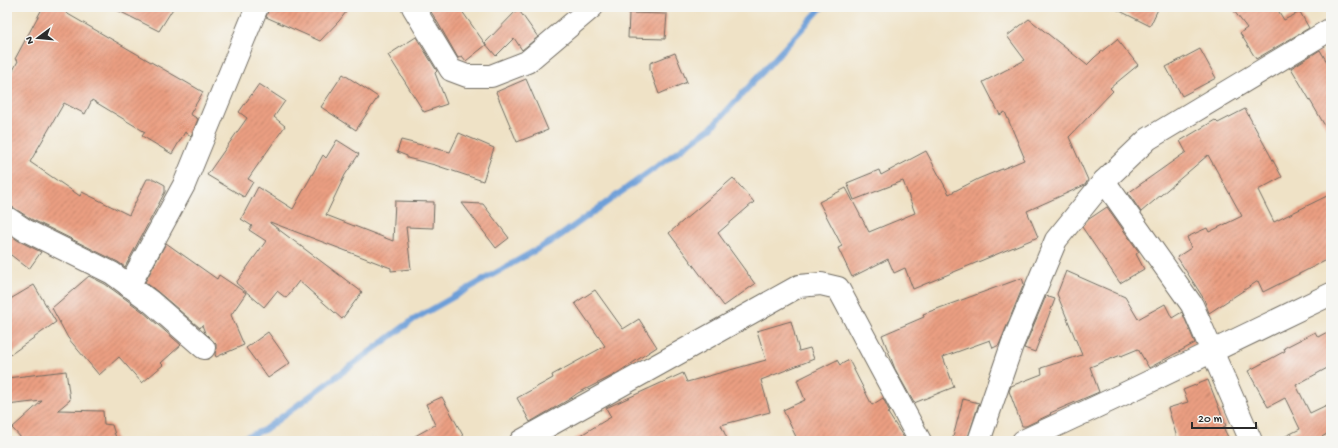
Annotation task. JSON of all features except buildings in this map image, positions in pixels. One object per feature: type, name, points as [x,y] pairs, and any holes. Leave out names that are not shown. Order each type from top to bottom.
[{"type":"street","points":[[129,286],[184,186],[257,7]]},
{"type":"street","points":[[413,7],[451,70],[467,76],[491,76],[527,62],[592,7]]},
{"type":"street","points":[[979,441],[1012,345],[1056,240],[1104,181],[1148,139],[1331,29]]},
{"type":"street","points":[[1104,181],[1192,304],[1251,441]]},
{"type":"street","points":[[7,218],[25,230],[112,274],[150,301],[204,348]]},
{"type":"street","points":[[522,441],[799,286],[821,284],[838,288],[920,441]]},
{"type":"street","points":[[1023,441],[1331,294]]},
{"type":"waterway","points":[[235,441],[264,430],[413,320],[557,238],[712,127],[822,7]]}]
